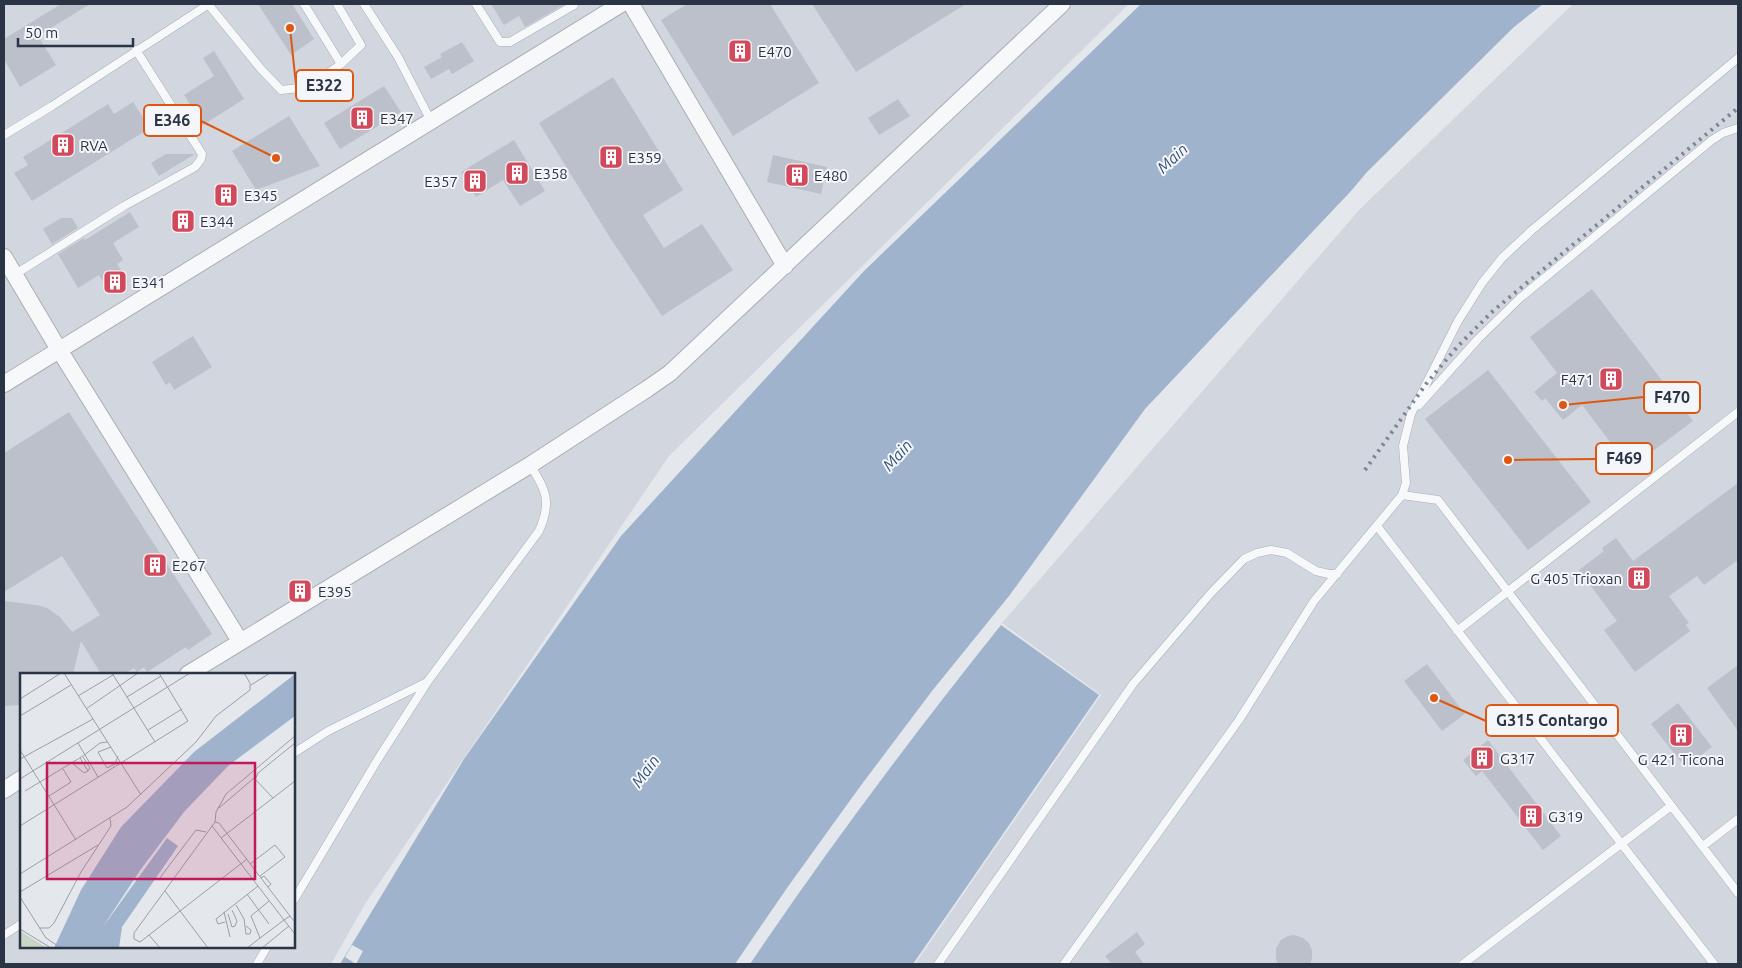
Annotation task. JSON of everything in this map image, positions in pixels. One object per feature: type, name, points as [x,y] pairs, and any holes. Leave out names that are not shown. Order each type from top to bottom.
[{"type":"street","points":[[4,384],[621,4]]},
{"type":"street","points":[[631,4],[785,266]]},
{"type":"street","points":[[190,673],[530,465],[670,373],[1062,4]]},
{"type":"street","points":[[4,257],[59,350],[240,641]]},
{"type":"street","points":[[4,790],[20,779]]},
{"type":"lane","points":[[4,135],[209,4],[261,69],[281,90],[309,87],[341,64],[362,45],[337,4]]},
{"type":"lane","points":[[304,4],[341,64]]},
{"type":"lane","points":[[364,4],[398,57],[431,121]]},
{"type":"lane","points":[[476,4],[500,42],[510,42],[574,6],[574,4]]},
{"type":"lane","points":[[14,275],[124,206],[195,167],[202,159],[202,154],[136,50]]},
{"type":"lane","points":[[1064,964],[1239,720],[1314,601],[1402,496],[1406,484],[1403,446],[1411,414],[1458,320],[1482,284],[1502,258],[1532,230],[1738,58]]},
{"type":"lane","points":[[1411,414],[1478,339],[1520,298],[1712,140],[1723,133],[1738,128]]},
{"type":"lane","points":[[1457,631],[1738,412]]},
{"type":"lane","points":[[295,898],[378,759],[428,681],[539,530],[545,518],[545,490],[530,465]]},
{"type":"lane","points":[[1402,496],[1438,500],[1738,892]]},
{"type":"lane","points":[[1377,526],[1714,964]]},
{"type":"lane","points":[[938,964],[1133,684],[1211,593],[1244,559],[1257,553],[1271,550],[1287,552],[1316,571],[1337,574]]},
{"type":"lane","points":[[295,752],[328,731],[428,681]]},
{"type":"lane","points":[[1462,964],[1671,806]]},
{"type":"lane","points":[[1703,846],[1738,819]]},
{"type":"lane","points":[[4,935],[20,925]]},
{"type":"lane","points":[[258,964],[266,948]]},
{"type":"shaded area","points":[[4,4],[1129,4],[669,456],[365,904],[331,964],[4,964]]},
{"type":"shaded area","points":[[1573,4],[1738,4],[1738,964],[915,964],[1101,695],[1002,623],[1360,209]]},
{"type":"water","name":"Main","points":[[1141,4],[1543,4],[1514,27],[1367,172],[1145,409],[1009,596],[932,691],[859,788],[735,964],[340,964],[464,759],[621,536],[864,271]]},
{"type":"water","points":[[1001,625],[1099,695],[913,964],[750,964],[872,792]]},
{"type":"pier","points":[[352,945],[363,951],[356,964],[345,957]]},
{"type":"building","points":[[61,4],[90,4],[38,36],[56,65],[20,87],[4,59],[4,39]]},
{"type":"building","points":[[258,4],[292,4],[314,39],[291,55]]},
{"type":"building","points":[[491,4],[565,4],[525,27],[519,16],[504,25]]},
{"type":"building","name":"E470","points":[[687,4],[770,4],[819,83],[733,136],[661,20]]},
{"type":"building","points":[[812,4],[966,4],[856,72]]},
{"type":"building","points":[[462,42],[474,61],[452,74],[449,69],[431,79],[424,67],[442,57],[440,54]]},
{"type":"building","points":[[214,51],[244,99],[203,125],[184,95],[214,76],[203,58]]},
{"type":"building","name":"E359","points":[[613,77],[683,190],[643,215],[664,248],[702,224],[733,270],[662,316],[609,236],[539,123]]},
{"type":"building","name":"E347","points":[[384,86],[401,112],[340,149],[324,123]]},
{"type":"building","points":[[898,99],[910,116],[879,135],[868,118]]},
{"type":"building","points":[[133,102],[150,128],[32,201],[14,173],[28,165],[23,157],[108,104],[114,114]]},
{"type":"building","points":[[289,116],[320,166],[256,190],[232,151]]},
{"type":"building","name":"E358","points":[[514,140],[545,191],[520,206],[503,180],[476,197],[461,172]]},
{"type":"building","points":[[166,154],[195,154],[159,176],[151,163]]},
{"type":"building","name":"E480","points":[[773,155],[827,167],[821,194],[767,182]]},
{"type":"building","points":[[130,212],[139,227],[113,243],[123,260],[117,264],[128,282],[110,293],[99,275],[78,288],[58,254],[84,238],[85,240]]},
{"type":"building","points":[[61,218],[72,218],[78,228],[52,244],[43,229]]},
{"type":"building","name":"F471","points":[[1592,289],[1693,421],[1630,468],[1582,405],[1563,420],[1545,398],[1542,401],[1534,392],[1557,373],[1530,337]]},
{"type":"building","points":[[193,336],[212,367],[174,390],[170,382],[166,385],[152,362]]},
{"type":"building","points":[[1488,370],[1591,502],[1528,550],[1425,419]]},
{"type":"building","points":[[69,412],[212,634],[188,650],[186,647],[147,672],[144,667],[137,672],[134,668],[126,673],[100,673],[81,641],[73,673],[20,673],[20,705],[4,706],[4,601],[47,608],[60,617],[72,632],[100,615],[62,556],[4,592],[4,453]]},
{"type":"building","name":"G 405 Trioxan","points":[[1738,483],[1738,560],[1704,585],[1697,576],[1669,596],[1689,623],[1686,625],[1690,631],[1635,672],[1604,630],[1617,621],[1579,570],[1604,551],[1602,548],[1616,538],[1633,561]]},
{"type":"building","points":[[1427,664],[1465,714],[1442,731],[1404,681]]},
{"type":"building","points":[[1738,665],[1738,731],[1707,688]]},
{"type":"building","name":"G 421 Ticona","points":[[1678,703],[1712,747],[1685,767],[1651,724]]},
{"type":"building","name":"G319","points":[[1488,740],[1561,836],[1543,850],[1482,771],[1476,776],[1463,760]]},
{"type":"building","points":[[1137,932],[1145,944],[1135,952],[1144,964],[1112,964],[1105,956]]},
{"type":"building","points":[[1294,935],[1303,938],[1309,943],[1312,950],[1310,964],[1278,964],[1276,948],[1281,940]]},
{"type":"railway","points":[[1365,470],[1426,384],[1457,347],[1493,311],[1738,108]]},
{"type":"place","name":"E322","points":[[290,28]]},
{"type":"place","name":"E470","points":[[740,51]]},
{"type":"place","name":"E347","points":[[362,118]]},
{"type":"place","name":"RVA","points":[[63,145]]},
{"type":"place","name":"E359","points":[[611,157]]},
{"type":"place","name":"E346","points":[[276,158]]},
{"type":"place","name":"E358","points":[[517,173]]},
{"type":"place","name":"E480","points":[[797,175]]},
{"type":"place","name":"E357","points":[[475,181]]},
{"type":"place","name":"E345","points":[[226,195]]},
{"type":"place","name":"E344","points":[[183,221]]},
{"type":"place","name":"E341","points":[[115,282]]},
{"type":"place","name":"F471","points":[[1611,379]]},
{"type":"place","name":"F470","points":[[1563,405]]},
{"type":"place","name":"F469","points":[[1508,460]]},
{"type":"place","name":"E267","points":[[155,565]]},
{"type":"place","name":"G 405 Trioxan","points":[[1639,578]]},
{"type":"place","name":"E395","points":[[300,591]]},
{"type":"place","name":"G315 Contargo","points":[[1434,698]]},
{"type":"place","name":"G 421 Ticona","points":[[1681,735]]},
{"type":"place","name":"G317","points":[[1482,758]]},
{"type":"place","name":"G319","points":[[1531,816]]}]
